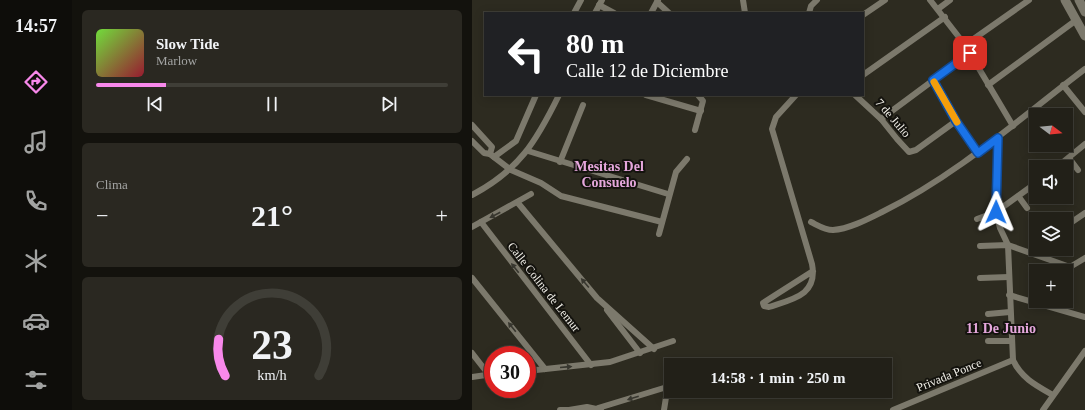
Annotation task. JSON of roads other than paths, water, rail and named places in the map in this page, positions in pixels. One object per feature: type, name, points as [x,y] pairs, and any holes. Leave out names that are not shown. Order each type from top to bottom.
[{"type":"street","points":[[575,12],[581,0]]},
{"type":"street","points":[[743,0],[745,12]]},
{"type":"street","points":[[809,12],[811,6],[817,0]]},
{"type":"street","points":[[864,14],[885,0]]},
{"type":"street","points":[[930,0],[945,17],[965,45],[1013,126]]},
{"type":"street","points":[[938,9],[950,0]]},
{"type":"street","points":[[965,45],[1029,0]]},
{"type":"street","points":[[1065,0],[1075,21],[1085,36]]},
{"type":"street","points":[[1079,0],[1085,12]]},
{"type":"street","points":[[652,12],[658,1],[668,12]]},
{"type":"street","points":[[596,12],[601,2],[613,12]]},
{"type":"street","points":[[864,74],[945,17]]},
{"type":"street","points":[[988,85],[1075,21]]},
{"type":"street","points":[[881,119],[970,53]]},
{"type":"street","points":[[811,222],[826,230],[836,230],[864,221],[910,197],[978,153],[1085,69]]},
{"type":"street","points":[[933,80],[956,121],[978,153]]},
{"type":"street","points":[[1063,86],[1085,112]]},
{"type":"street","points":[[492,156],[516,142],[536,96]]},
{"type":"street","points":[[472,196],[511,170],[528,151],[558,96]]},
{"type":"street","points":[[649,96],[701,112]]},
{"type":"street","points":[[695,130],[703,101],[699,96]]},
{"type":"street","points":[[795,96],[776,117],[772,128],[813,271],[814,278],[812,285],[806,291],[769,308],[764,306],[766,300],[813,271]]},
{"type":"street","name":"7 de Julio","points":[[856,96],[881,119],[906,150],[911,152],[956,121]]},
{"type":"street","points":[[560,162],[583,105]]},
{"type":"street","points":[[472,125],[492,147],[492,156]]},
{"type":"street","points":[[998,138],[996,212],[1008,245],[1013,360],[1016,367],[1027,379],[1053,395]]},
{"type":"street","points":[[472,141],[484,153],[492,156],[511,170],[541,183],[561,196],[662,222]]},
{"type":"street","points":[[1066,160],[1085,144]]},
{"type":"street","points":[[528,151],[668,194]]},
{"type":"street","points":[[1069,158],[1078,170]]},
{"type":"street","points":[[659,234],[668,194],[676,172],[687,159]]},
{"type":"street","points":[[976,219],[996,212],[1029,189]]},
{"type":"street","points":[[472,227],[518,203],[531,194]]},
{"type":"street","points":[[1019,197],[1027,208]]},
{"type":"street","points":[[518,203],[597,298],[640,353]]},
{"type":"street","points":[[1073,221],[1085,213]]},
{"type":"street","name":"Calle Colina de Lemur","points":[[481,222],[591,365]]},
{"type":"street","points":[[980,246],[1008,245],[1029,251]]},
{"type":"street","points":[[1042,256],[1070,267],[1085,258]]},
{"type":"street","points":[[980,278],[1009,276]]},
{"type":"street","points":[[472,278],[545,369]]},
{"type":"street","points":[[1009,295],[1085,317]]},
{"type":"street","points":[[597,298],[654,349]]},
{"type":"street","points":[[988,314],[1010,312]]},
{"type":"street","points":[[536,370],[591,365],[618,360],[654,349],[673,341]]},
{"type":"street","points":[[988,341],[1011,341]]},
{"type":"street","points":[[1043,410],[1085,351]]},
{"type":"street","points":[[472,353],[484,367]]},
{"type":"street","name":"Privada Ponce","points":[[894,410],[1013,360]]},
{"type":"street","points":[[472,377],[484,376]]},
{"type":"street","points":[[560,410],[586,407],[600,409],[664,388]]},
{"type":"street","points":[[664,410],[666,398]]},
{"type":"district","name":"Mesitas Del Consuelo","points":[[609,174]]},
{"type":"district","name":"11 De Junio","points":[[1001,328]]}]
